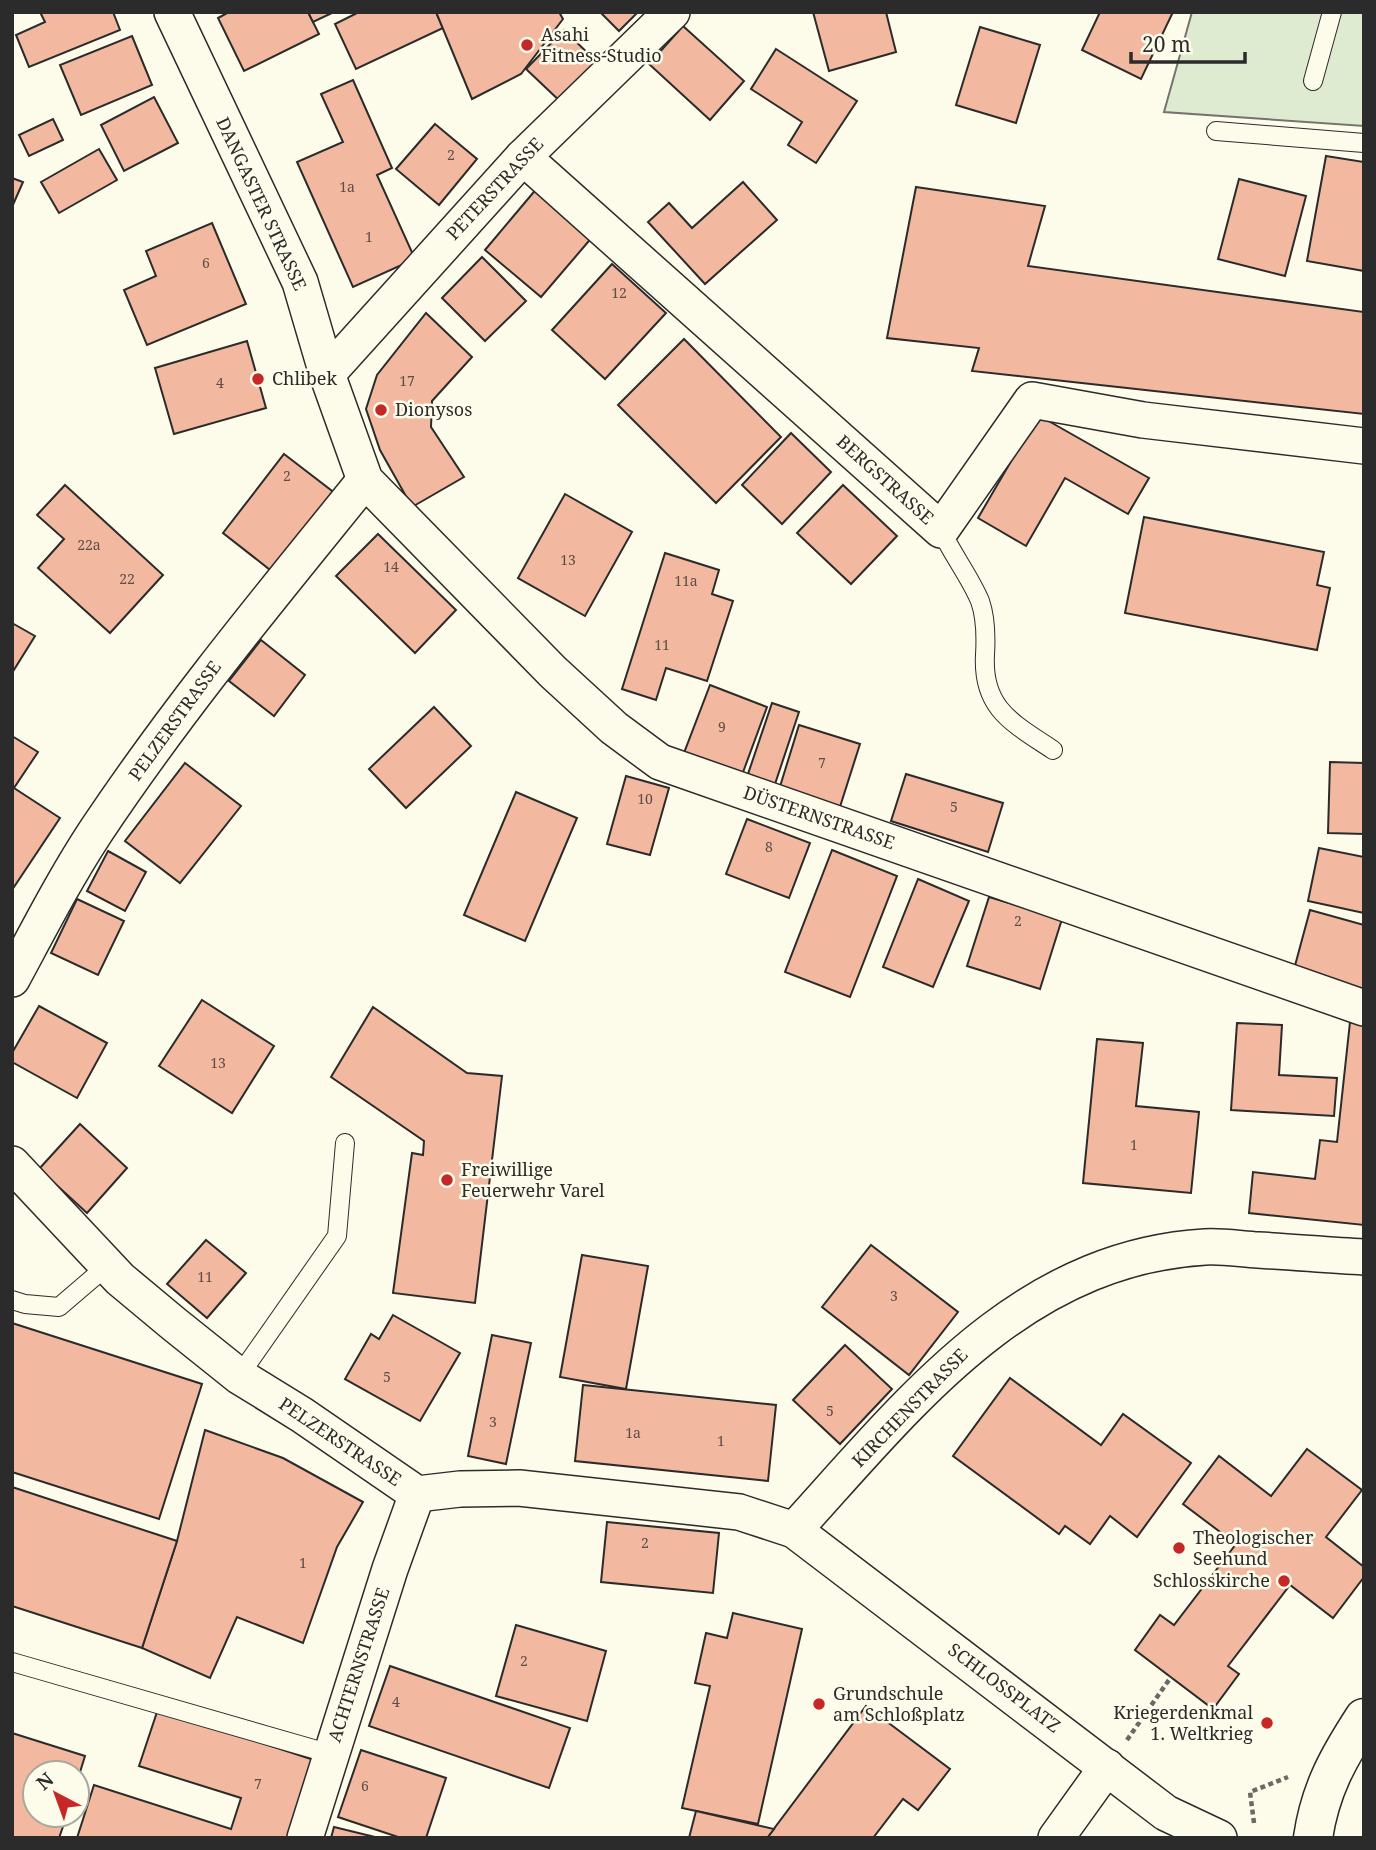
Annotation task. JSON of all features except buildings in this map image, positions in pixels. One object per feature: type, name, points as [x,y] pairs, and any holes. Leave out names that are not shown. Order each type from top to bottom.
[{"type":"street","name":"DANGASTER STRASSE","points":[[172,12],[300,282],[327,374],[365,480]]},
{"type":"street","name":"PETERSTRASSE","points":[[327,374],[523,157],[671,12]]},
{"type":"street","name":"BERGSTRASSE","points":[[523,157],[941,530],[1031,400],[1143,420],[1364,446]]},
{"type":"street","name":"PELZERSTRASSE","points":[[12,979],[53,903],[109,813],[204,679],[365,480]]},
{"type":"street","name":"DÜSTERNSTRASSE","points":[[365,480],[553,672],[614,728],[660,762],[1364,1007]]},
{"type":"street","name":"PELZERSTRASSE","points":[[12,1164],[107,1266],[174,1324],[239,1376],[302,1415],[417,1494],[460,1489],[519,1488],[739,1512],[794,1530]]},
{"type":"street","name":"KIRCHENSTRASSE","points":[[794,1530],[920,1392],[970,1346],[1023,1307],[1083,1275],[1142,1256],[1206,1247],[1364,1257]]},
{"type":"street","name":"ACHTERNSTRASSE","points":[[304,1838],[390,1569],[417,1494]]},
{"type":"street","name":"SCHLOSSPLATZ","points":[[794,1530],[1166,1813],[1219,1838]]},
{"type":"street","points":[[1314,1838],[1318,1808],[1332,1770],[1364,1718]]},
{"type":"street","points":[[1056,1838],[1107,1767]]},
{"type":"lane","points":[[1313,81],[1332,12]]},
{"type":"lane","points":[[1216,131],[1364,143]]},
{"type":"lane","points":[[941,530],[980,601],[984,620],[984,674],[992,699],[1010,721],[1053,750]]},
{"type":"lane","points":[[239,1376],[337,1236],[345,1143]]},
{"type":"lane","points":[[12,1300],[59,1307],[107,1266]]},
{"type":"lane","points":[[12,1662],[331,1754]]},
{"type":"path","points":[[1107,1767],[1171,1678]]},
{"type":"path","points":[[1254,1826],[1250,1792],[1283,1780],[1315,1763],[1332,1770]]},
{"type":"green space","points":[[1192,12],[1364,12],[1364,126],[1164,112]]},
{"type":"place","name":"Asahi Fitness-Studio","points":[[527,45]]},
{"type":"place","name":"Chlibek","points":[[258,379]]},
{"type":"place","name":"Dionysos","points":[[381,410]]},
{"type":"place","name":"Freiwillige Feuerwehr Varel","points":[[447,1180]]},
{"type":"place","name":"Theologischer Seehund","points":[[1179,1548]]},
{"type":"place","name":"Schlosskirche","points":[[1284,1581]]},
{"type":"place","name":"Grundschule am Schloßplatz","points":[[819,1704]]},
{"type":"place","name":"Kriegerdenkmal 1. Weltkrieg","points":[[1267,1723]]}]
